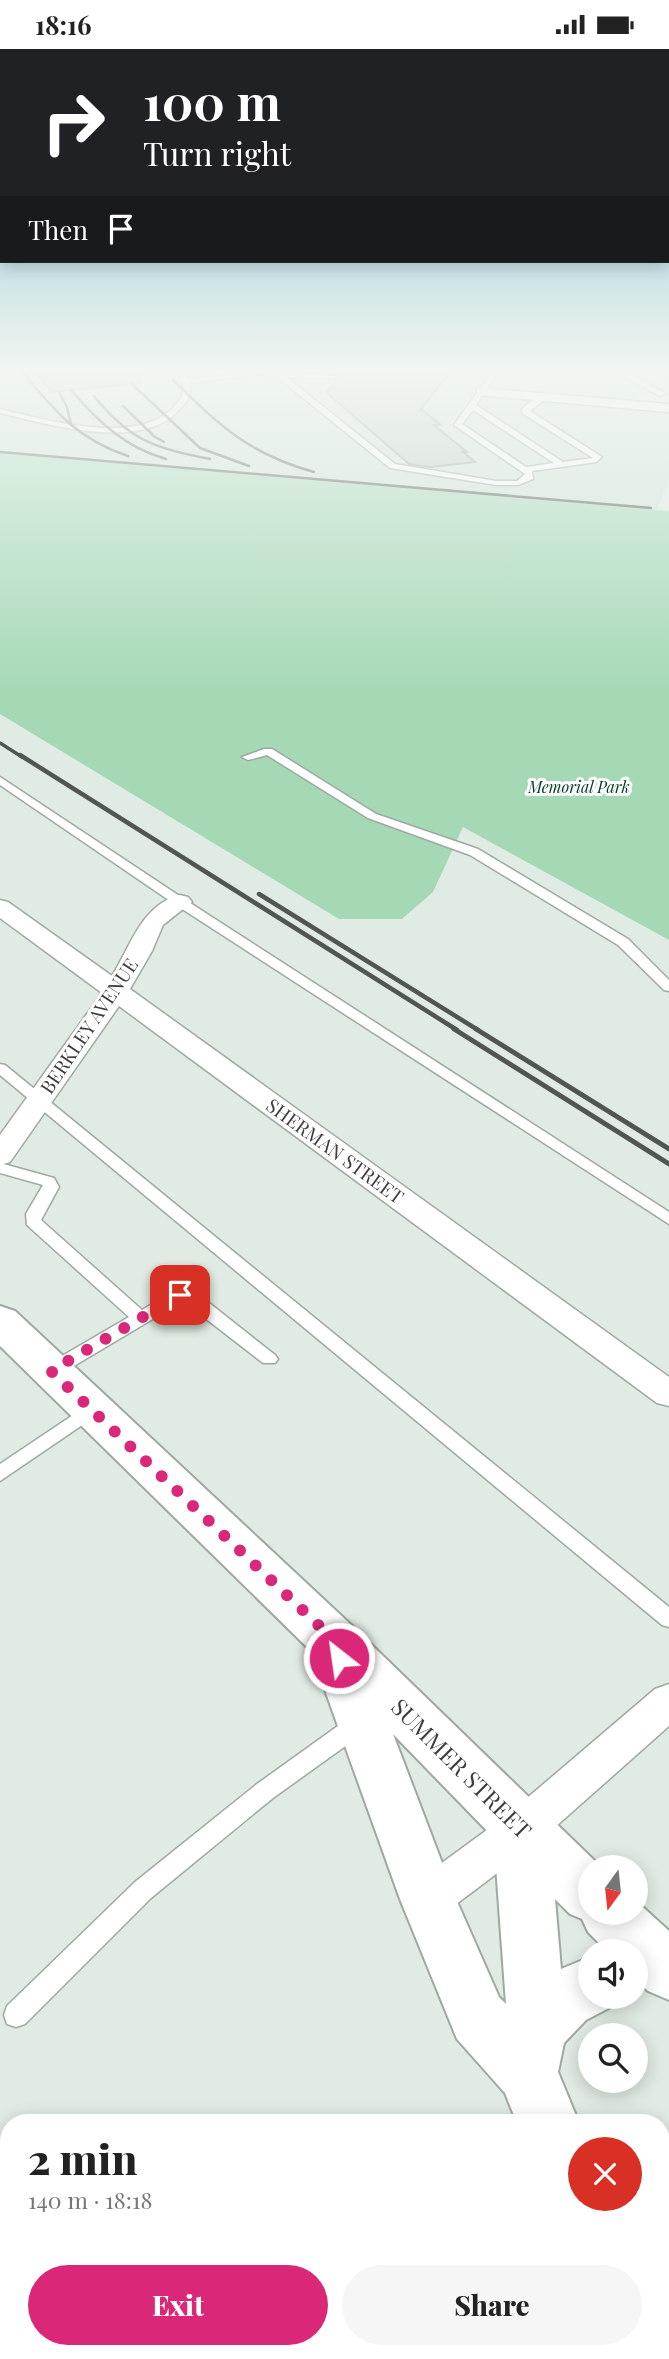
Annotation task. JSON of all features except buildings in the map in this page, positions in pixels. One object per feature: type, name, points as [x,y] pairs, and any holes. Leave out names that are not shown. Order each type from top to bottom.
[{"type":"street","name":"BERKLEY AVENUE","points":[[0,1156],[116,991],[140,951],[153,921],[180,902]]},
{"type":"street","name":"SHERMAN STREET","points":[[0,907],[669,1394]]},
{"type":"street","name":"SUMMER STREET","points":[[0,1321],[331,1637],[521,1830],[578,1884]]},
{"type":"street","points":[[331,1637],[428,1899],[478,2018],[537,2074]]},
{"type":"street","points":[[428,1899],[521,1830],[669,1701]]},
{"type":"street","points":[[521,1830],[537,2074]]},
{"type":"street","points":[[621,1925],[669,1971]]},
{"type":"street","points":[[648,1974],[669,1971]]},
{"type":"street","points":[[537,2074],[565,1999],[578,1992]]},
{"type":"lane","points":[[454,476],[504,483],[528,479],[530,476]]},
{"type":"lane","points":[[248,757],[268,751],[372,816],[474,852],[623,942],[669,987]]},
{"type":"lane","points":[[0,780],[180,902],[669,1219]]},
{"type":"lane","points":[[0,1067],[669,1619]]},
{"type":"lane","points":[[0,1168],[49,1182],[51,1187],[34,1214],[33,1221],[140,1318]]},
{"type":"lane","points":[[51,1371],[180,1295],[188,1295],[269,1359]]},
{"type":"lane","points":[[0,1474],[91,1410]]},
{"type":"lane","points":[[16,2015],[143,1890],[265,1791],[362,1722]]},
{"type":"shaded area","points":[[263,476],[669,476],[657,510]]},
{"type":"green space","name":"Memorial Park","points":[[0,476],[263,476],[669,511],[669,940],[463,827],[433,892],[402,919],[339,919],[0,714]]},
{"type":"railway","points":[[277,476],[651,508]]},
{"type":"railway","points":[[0,743],[22,757]]},
{"type":"railway","points":[[20,755],[457,1030]]},
{"type":"railway","points":[[259,894],[478,1030]]},
{"type":"railway","points":[[454,1029],[669,1164]]},
{"type":"railway","points":[[476,1029],[669,1149]]},
{"type":"route","points":[[180,1295],[51,1371],[331,1637],[339,1658]]}]
